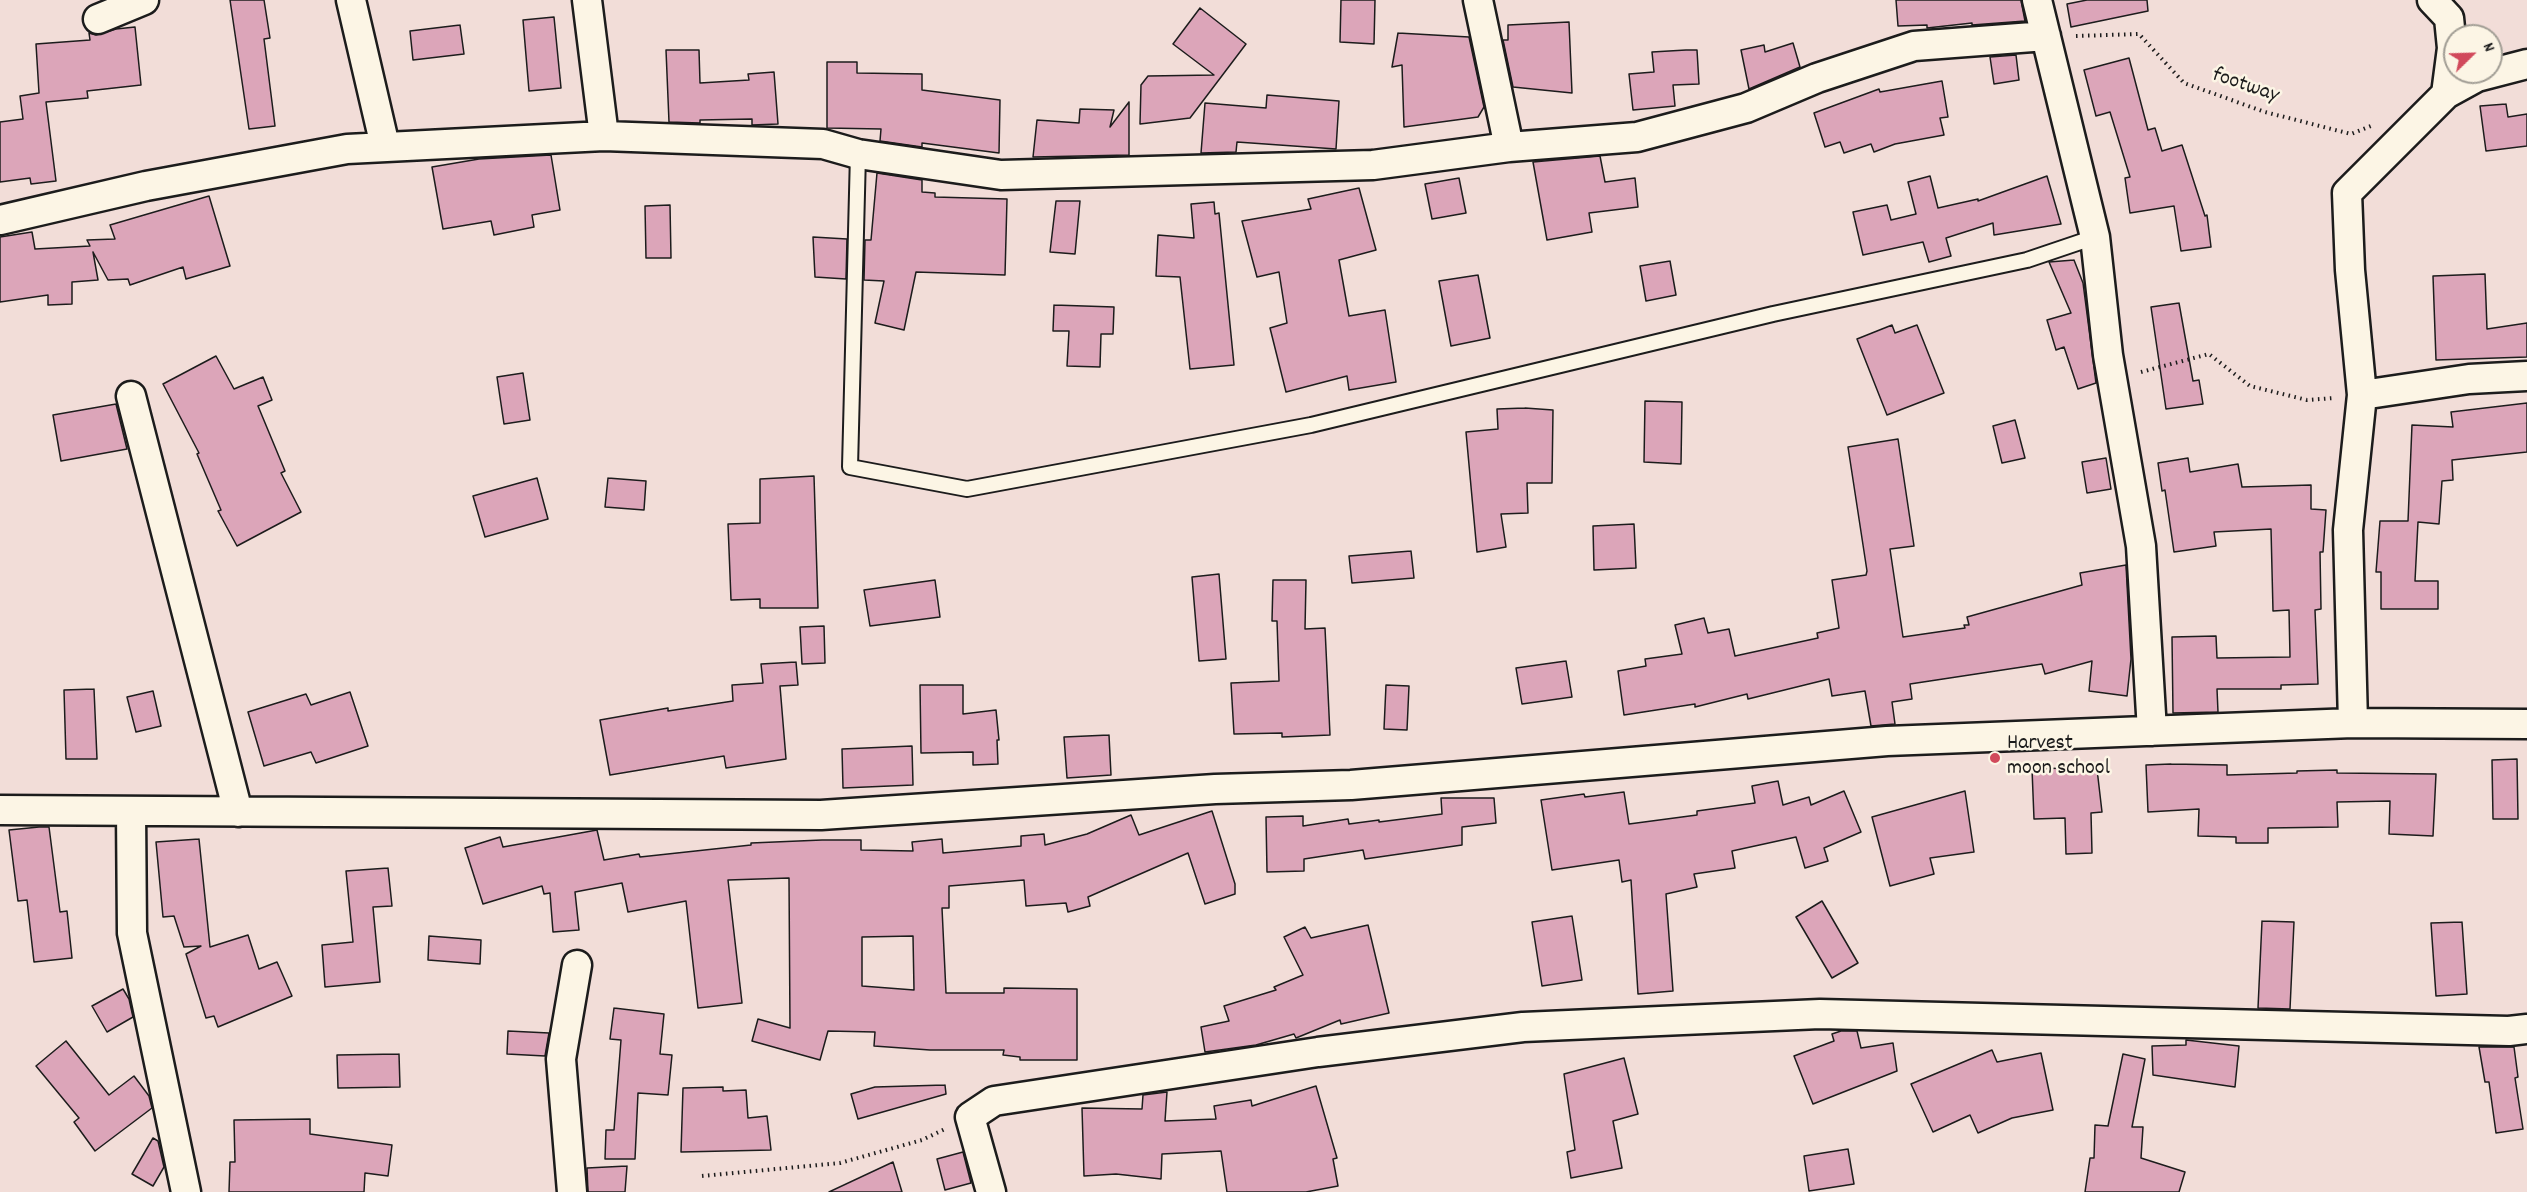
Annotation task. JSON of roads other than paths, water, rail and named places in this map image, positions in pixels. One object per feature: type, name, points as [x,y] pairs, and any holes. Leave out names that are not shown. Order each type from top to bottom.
[{"type":"street","points":[[98,19],[144,0]]},
{"type":"street","points":[[351,0],[385,146]]},
{"type":"street","points":[[587,0],[604,136]]},
{"type":"street","points":[[1478,0],[1509,147]]},
{"type":"street","points":[[2037,0],[2095,237],[2113,381],[2141,546],[2152,731]]},
{"type":"street","points":[[2432,0],[2449,18],[2452,48],[2446,94]]},
{"type":"street","points":[[0,220],[146,186],[347,149],[604,136],[823,144],[858,154],[1001,175],[1373,165],[1509,147],[1637,136],[1746,108],[1817,78],[1914,46],[2046,36]]},
{"type":"street","points":[[2353,723],[2348,530],[2362,395],[2350,270],[2347,193],[2446,94],[2477,77],[2527,64]]},
{"type":"street","points":[[2362,395],[2469,379],[2527,376]]},
{"type":"street","points":[[131,396],[238,812]]},
{"type":"street","points":[[0,810],[821,815],[1215,789],[1351,785],[1887,741],[2353,723],[2527,724]]},
{"type":"street","points":[[131,811],[132,933],[186,1192]]},
{"type":"street","points":[[572,1192],[561,1059],[577,965]]},
{"type":"street","points":[[991,1192],[970,1117],[994,1101],[1318,1052],[1522,1027],[1820,1014],[2510,1031],[2527,1029]]},
{"type":"lane","points":[[858,154],[850,467],[967,489],[1311,425],[1773,314],[2027,260],[2095,237]]},
{"type":"place","name":"Harvest moon school","points":[[1995,758]]}]
